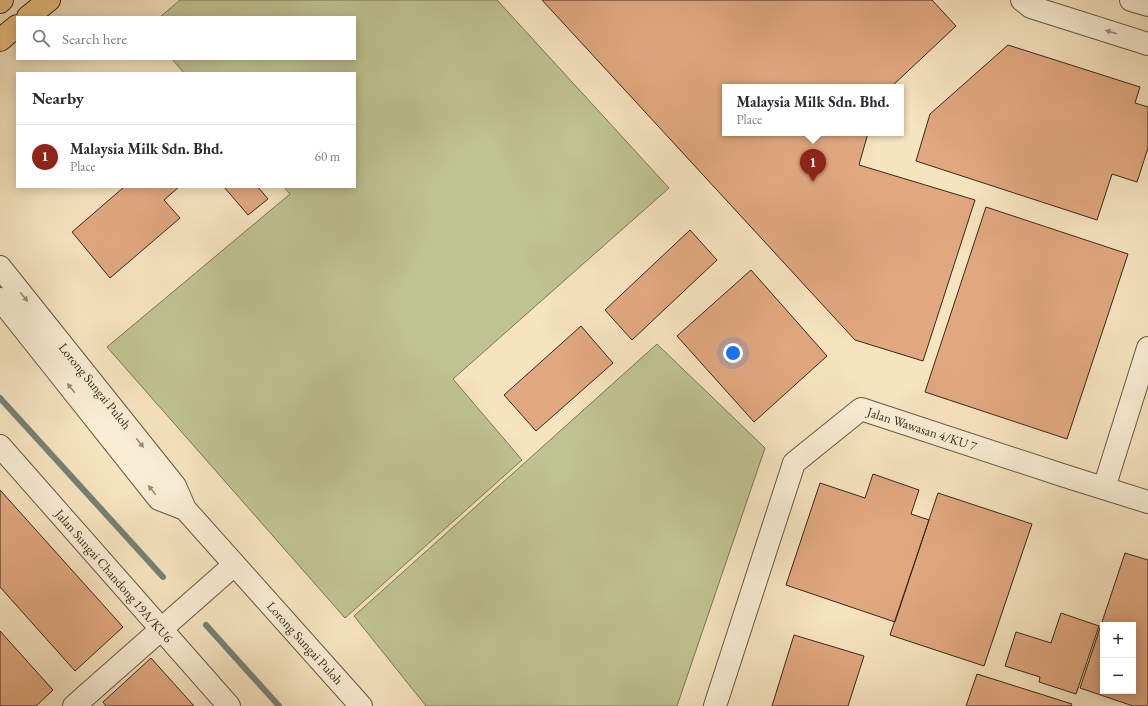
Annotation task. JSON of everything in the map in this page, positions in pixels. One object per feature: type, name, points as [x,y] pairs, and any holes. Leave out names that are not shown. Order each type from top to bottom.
[{"type":"highway","points":[[29,16],[49,0]]},
{"type":"highway","points":[[0,40],[16,27]]},
{"type":"street","points":[[1022,0],[1031,7],[1148,44]]},
{"type":"street","points":[[1131,0],[1148,6]]},
{"type":"street","name":"Lorong Sungai Puloh","points":[[0,267],[175,486],[185,509],[361,706]]},
{"type":"street","name":"Lorong Sungai Puloh","points":[[0,299],[159,498],[185,509]]},
{"type":"street","points":[[1104,488],[1148,348]]},
{"type":"street","name":"Jalan Wawasan 4/KU 7","points":[[714,706],[794,463],[861,409],[1148,502]]},
{"type":"street","name":"Jalan Sungai Chandong 19A/KU6","points":[[0,446],[229,706]]},
{"type":"street","points":[[74,706],[234,565]]},
{"type":"green space","points":[[180,0],[497,0],[669,188],[453,379],[522,460],[345,618],[107,347],[290,194],[285,188],[356,188],[356,72],[183,72],[173,60],[356,60],[356,16],[161,16]]},
{"type":"green space","points":[[657,344],[765,448],[677,706],[426,706],[354,616]]},
{"type":"building","points":[[542,0],[932,0],[956,26],[894,84],[722,84],[722,136],[867,136],[859,165],[975,200],[923,361],[855,340]]},
{"type":"building","points":[[1008,45],[1140,87],[1135,103],[1148,107],[1148,148],[1137,182],[1112,174],[1097,220],[916,161],[930,114]]},
{"type":"building","points":[[123,188],[178,188],[164,200],[180,218],[110,278],[72,232]]},
{"type":"building","points":[[225,188],[259,188],[268,199],[248,215]]},
{"type":"building","points":[[986,207],[1128,254],[1067,439],[925,392]]},
{"type":"building","points":[[690,230],[717,260],[632,340],[605,310]]},
{"type":"building","points":[[751,270],[827,356],[754,422],[677,336]]},
{"type":"building","points":[[581,326],[613,363],[536,431],[504,395]]},
{"type":"building","points":[[873,474],[919,490],[911,514],[929,520],[895,622],[786,585],[820,483],[865,498]]},
{"type":"building","points":[[0,490],[123,627],[75,671],[0,587]]},
{"type":"building","points":[[938,493],[1032,524],[984,666],[890,635]]},
{"type":"building","points":[[1125,553],[1148,560],[1148,706],[1133,706],[1080,688],[1100,628],[1100,694],[1136,694],[1136,622],[1102,622]]},
{"type":"building","points":[[1061,613],[1099,626],[1076,694],[1039,682],[1040,677],[1005,666],[1016,632],[1051,643]]},
{"type":"building","points":[[0,631],[53,690],[36,706],[0,706]]},
{"type":"building","points":[[794,635],[864,656],[848,706],[772,706]]},
{"type":"building","points":[[151,658],[194,706],[106,706],[103,702]]},
{"type":"building","points":[[977,674],[1072,704],[1071,706],[966,706]]},
{"type":"waterway","points":[[0,398],[163,577]]},
{"type":"waterway","points":[[206,625],[279,706]]},
{"type":"place","name":"Malaysia Milk Sdn. Bhd.","points":[[813,182]]}]
